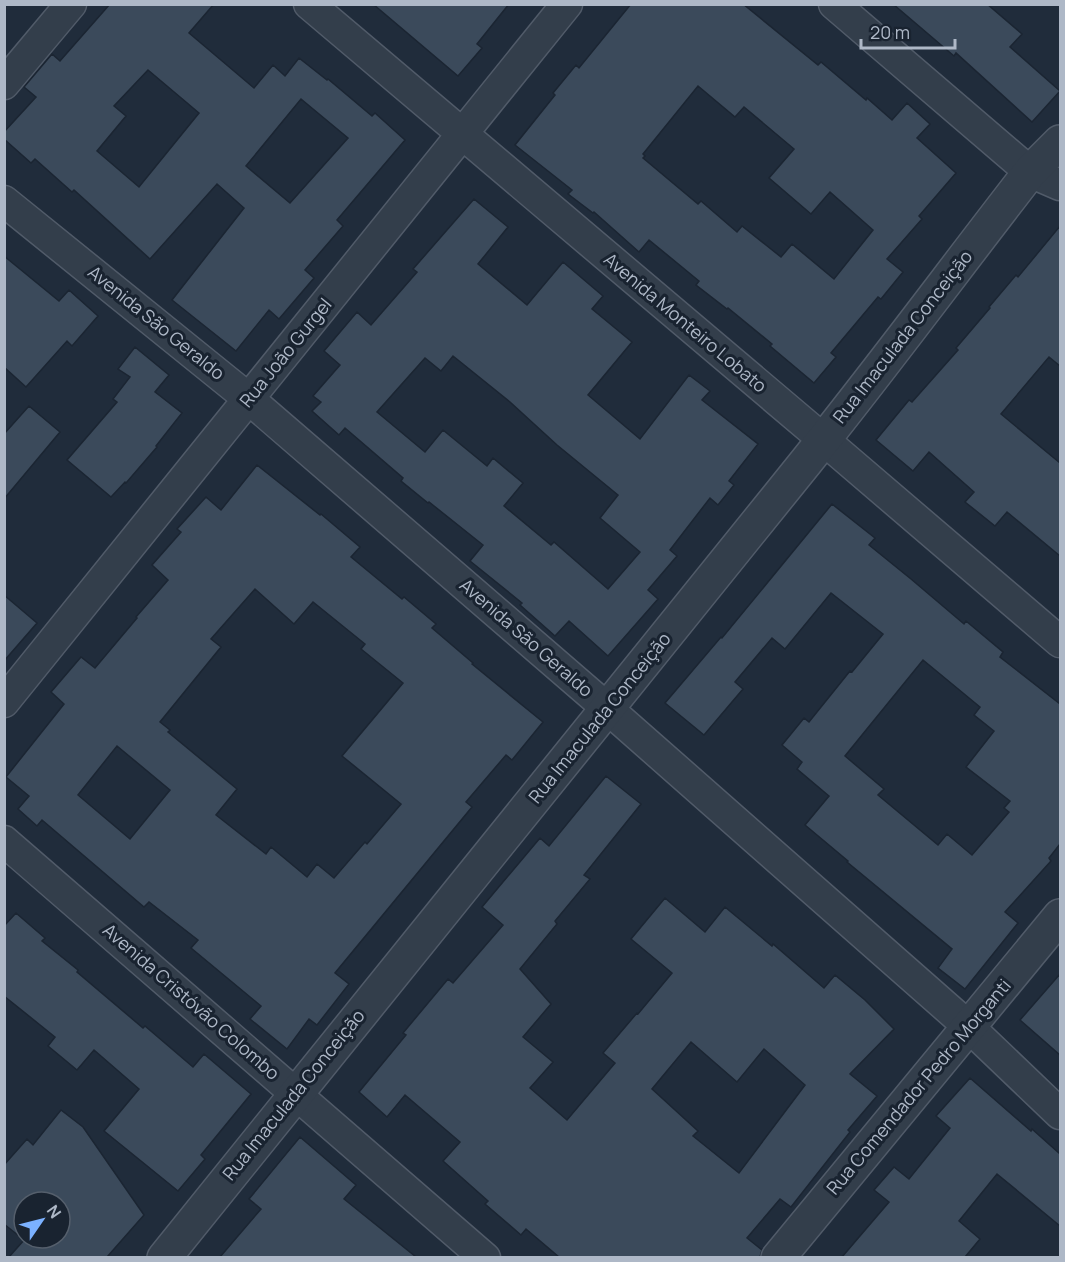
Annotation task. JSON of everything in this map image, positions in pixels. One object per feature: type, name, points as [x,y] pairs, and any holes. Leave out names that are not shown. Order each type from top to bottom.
[{"type":"street","points":[[4,84],[71,4]]},
{"type":"street","name":"Avenida Monteiro Lobato","points":[[309,4],[1060,642]]},
{"type":"street","name":"Rua João Gurgel","points":[[4,702],[567,4]]},
{"type":"street","points":[[834,4],[1030,172],[1060,185]]},
{"type":"street","name":"Rua Imaculada Conceição","points":[[164,1257],[824,440],[1030,172],[1060,142]]},
{"type":"street","name":"Avenida São Geraldo","points":[[4,201],[249,399],[608,709],[969,1027],[1060,1114]]},
{"type":"street","name":"Avenida Cristóvão Colombo","points":[[4,841],[485,1257]]},
{"type":"street","name":"Rua Comendador Pedro Morganti","points":[[778,1257],[1060,916]]},
{"type":"building","points":[[110,4],[214,4],[189,33],[254,88],[273,65],[285,76],[299,58],[372,116],[375,113],[405,140],[337,220],[343,226],[305,270],[314,278],[279,319],[269,310],[236,351],[172,300],[244,208],[217,184],[150,259],[74,190],[72,192],[35,159],[31,163],[4,139],[4,132],[36,97],[24,87],[52,54],[60,61]],"holes":[[[148,70],[199,113],[139,187],[97,151],[126,116],[114,106]],[[301,99],[348,138],[290,203],[246,166]]]},
{"type":"building","points":[[373,4],[509,4],[477,44],[482,48],[458,76]]},
{"type":"building","points":[[631,4],[743,4],[818,65],[821,62],[892,120],[907,103],[930,124],[917,138],[956,173],[919,216],[922,219],[887,259],[903,272],[881,299],[878,297],[831,353],[836,357],[814,383],[770,346],[772,344],[696,285],[699,281],[649,240],[639,252],[594,212],[568,194],[572,190],[515,145],[576,65],[579,68]],"holes":[[[698,86],[735,117],[744,107],[794,149],[769,178],[811,214],[830,192],[873,230],[834,279],[792,244],[781,257],[742,226],[737,232],[701,201],[698,204],[643,158],[645,156],[643,154]]]},
{"type":"building","points":[[893,4],[987,4],[1022,34],[1010,47],[1060,91],[1032,122],[956,53],[954,56]]},
{"type":"building","points":[[474,199],[508,227],[478,264],[527,305],[563,262],[603,296],[592,309],[632,342],[588,395],[640,439],[689,375],[710,391],[702,400],[758,444],[729,481],[734,485],[718,505],[710,498],[670,550],[677,556],[648,590],[658,599],[608,656],[569,621],[555,636],[520,605],[522,603],[470,561],[483,545],[401,481],[403,478],[345,428],[339,435],[312,411],[321,402],[313,396],[340,365],[324,351],[357,312],[371,325],[417,272],[413,269]],"holes":[[[453,356],[510,402],[557,445],[618,495],[600,518],[640,552],[608,589],[554,542],[551,545],[504,506],[523,483],[493,458],[487,466],[443,430],[425,452],[377,412],[425,358],[441,371]]]},
{"type":"building","points":[[1060,226],[1060,366],[1049,357],[1001,414],[1060,463],[1060,556],[1007,512],[995,526],[965,502],[974,492],[929,452],[913,471],[876,440],[909,400],[912,402],[958,350],[956,348],[989,307],[1016,275],[1018,277]]},
{"type":"building","points":[[4,256],[59,301],[69,290],[98,316],[72,346],[67,341],[26,387],[4,367]]},
{"type":"building","points":[[135,347],[169,375],[155,392],[182,413],[157,447],[111,497],[67,460],[117,402],[113,399],[130,377],[118,369]]},
{"type":"building","points":[[29,406],[60,432],[4,499],[4,434]]},
{"type":"building","points":[[257,465],[360,547],[351,557],[436,624],[432,628],[543,722],[512,760],[506,755],[466,802],[472,807],[335,973],[349,984],[317,1025],[309,1019],[287,1049],[250,1019],[261,1006],[191,948],[198,940],[149,902],[144,907],[42,820],[37,826],[18,809],[29,796],[6,777],[64,704],[51,692],[81,657],[95,668],[168,580],[152,565],[181,532],[177,529],[206,497],[221,510]],"holes":[[[255,589],[294,624],[313,602],[365,644],[361,649],[403,683],[342,756],[401,804],[334,878],[317,864],[307,877],[271,847],[266,854],[216,815],[237,789],[168,732],[170,730],[160,722],[221,647],[211,639]],[[117,746],[170,790],[130,839],[78,795]]]},
{"type":"building","points":[[832,504],[875,538],[869,545],[964,624],[966,621],[1003,652],[1000,657],[1060,704],[1060,844],[1049,858],[1051,861],[1005,912],[1018,923],[965,989],[938,968],[952,949],[805,825],[829,796],[797,769],[802,762],[782,745],[804,718],[809,722],[883,634],[831,593],[785,649],[772,638],[735,682],[743,689],[704,735],[665,703],[722,638]],"holes":[[[923,660],[980,707],[974,715],[994,731],[966,767],[1010,801],[1004,808],[1009,812],[972,855],[947,834],[938,845],[878,795],[884,789],[845,756]]]},
{"type":"building","points":[[4,595],[37,623],[4,661]]},
{"type":"building","points":[[606,776],[641,804],[584,875],[590,879],[555,921],[557,924],[520,969],[551,1004],[523,1037],[553,1062],[530,1088],[567,1120],[615,1063],[603,1053],[672,973],[631,939],[665,898],[705,932],[725,907],[824,988],[835,975],[865,1000],[894,1029],[850,1074],[877,1096],[848,1130],[850,1132],[791,1207],[780,1199],[747,1238],[762,1250],[760,1257],[559,1257],[526,1229],[521,1235],[485,1204],[488,1201],[443,1161],[460,1142],[405,1095],[387,1117],[359,1092],[406,1035],[403,1033],[448,979],[453,983],[503,925],[482,907],[540,838],[549,846]],"holes":[[[691,1042],[737,1082],[764,1049],[805,1085],[739,1173],[693,1136],[698,1131],[652,1089]]]},
{"type":"building","points":[[16,913],[45,938],[42,941],[78,970],[77,972],[193,1067],[204,1054],[251,1094],[201,1155],[205,1159],[178,1191],[104,1131],[139,1089],[94,1050],[77,1070],[48,1046],[55,1037],[4,996],[4,926]]},
{"type":"building","points":[[1060,974],[1060,1055],[1020,1020]]},
{"type":"building","points":[[970,1078],[1060,1154],[1060,1226],[997,1174],[959,1221],[980,1239],[965,1257],[842,1257],[889,1202],[874,1190],[894,1167],[909,1179],[950,1128],[936,1116]]},
{"type":"building","points":[[61,1110],[83,1127],[144,1215],[107,1257],[9,1257],[15,1250],[72,1250],[72,1190],[12,1190],[12,1230],[4,1224],[4,1165],[27,1139],[33,1145]]},
{"type":"building","points":[[300,1137],[356,1185],[344,1199],[416,1257],[220,1257],[261,1209],[249,1199]]}]
